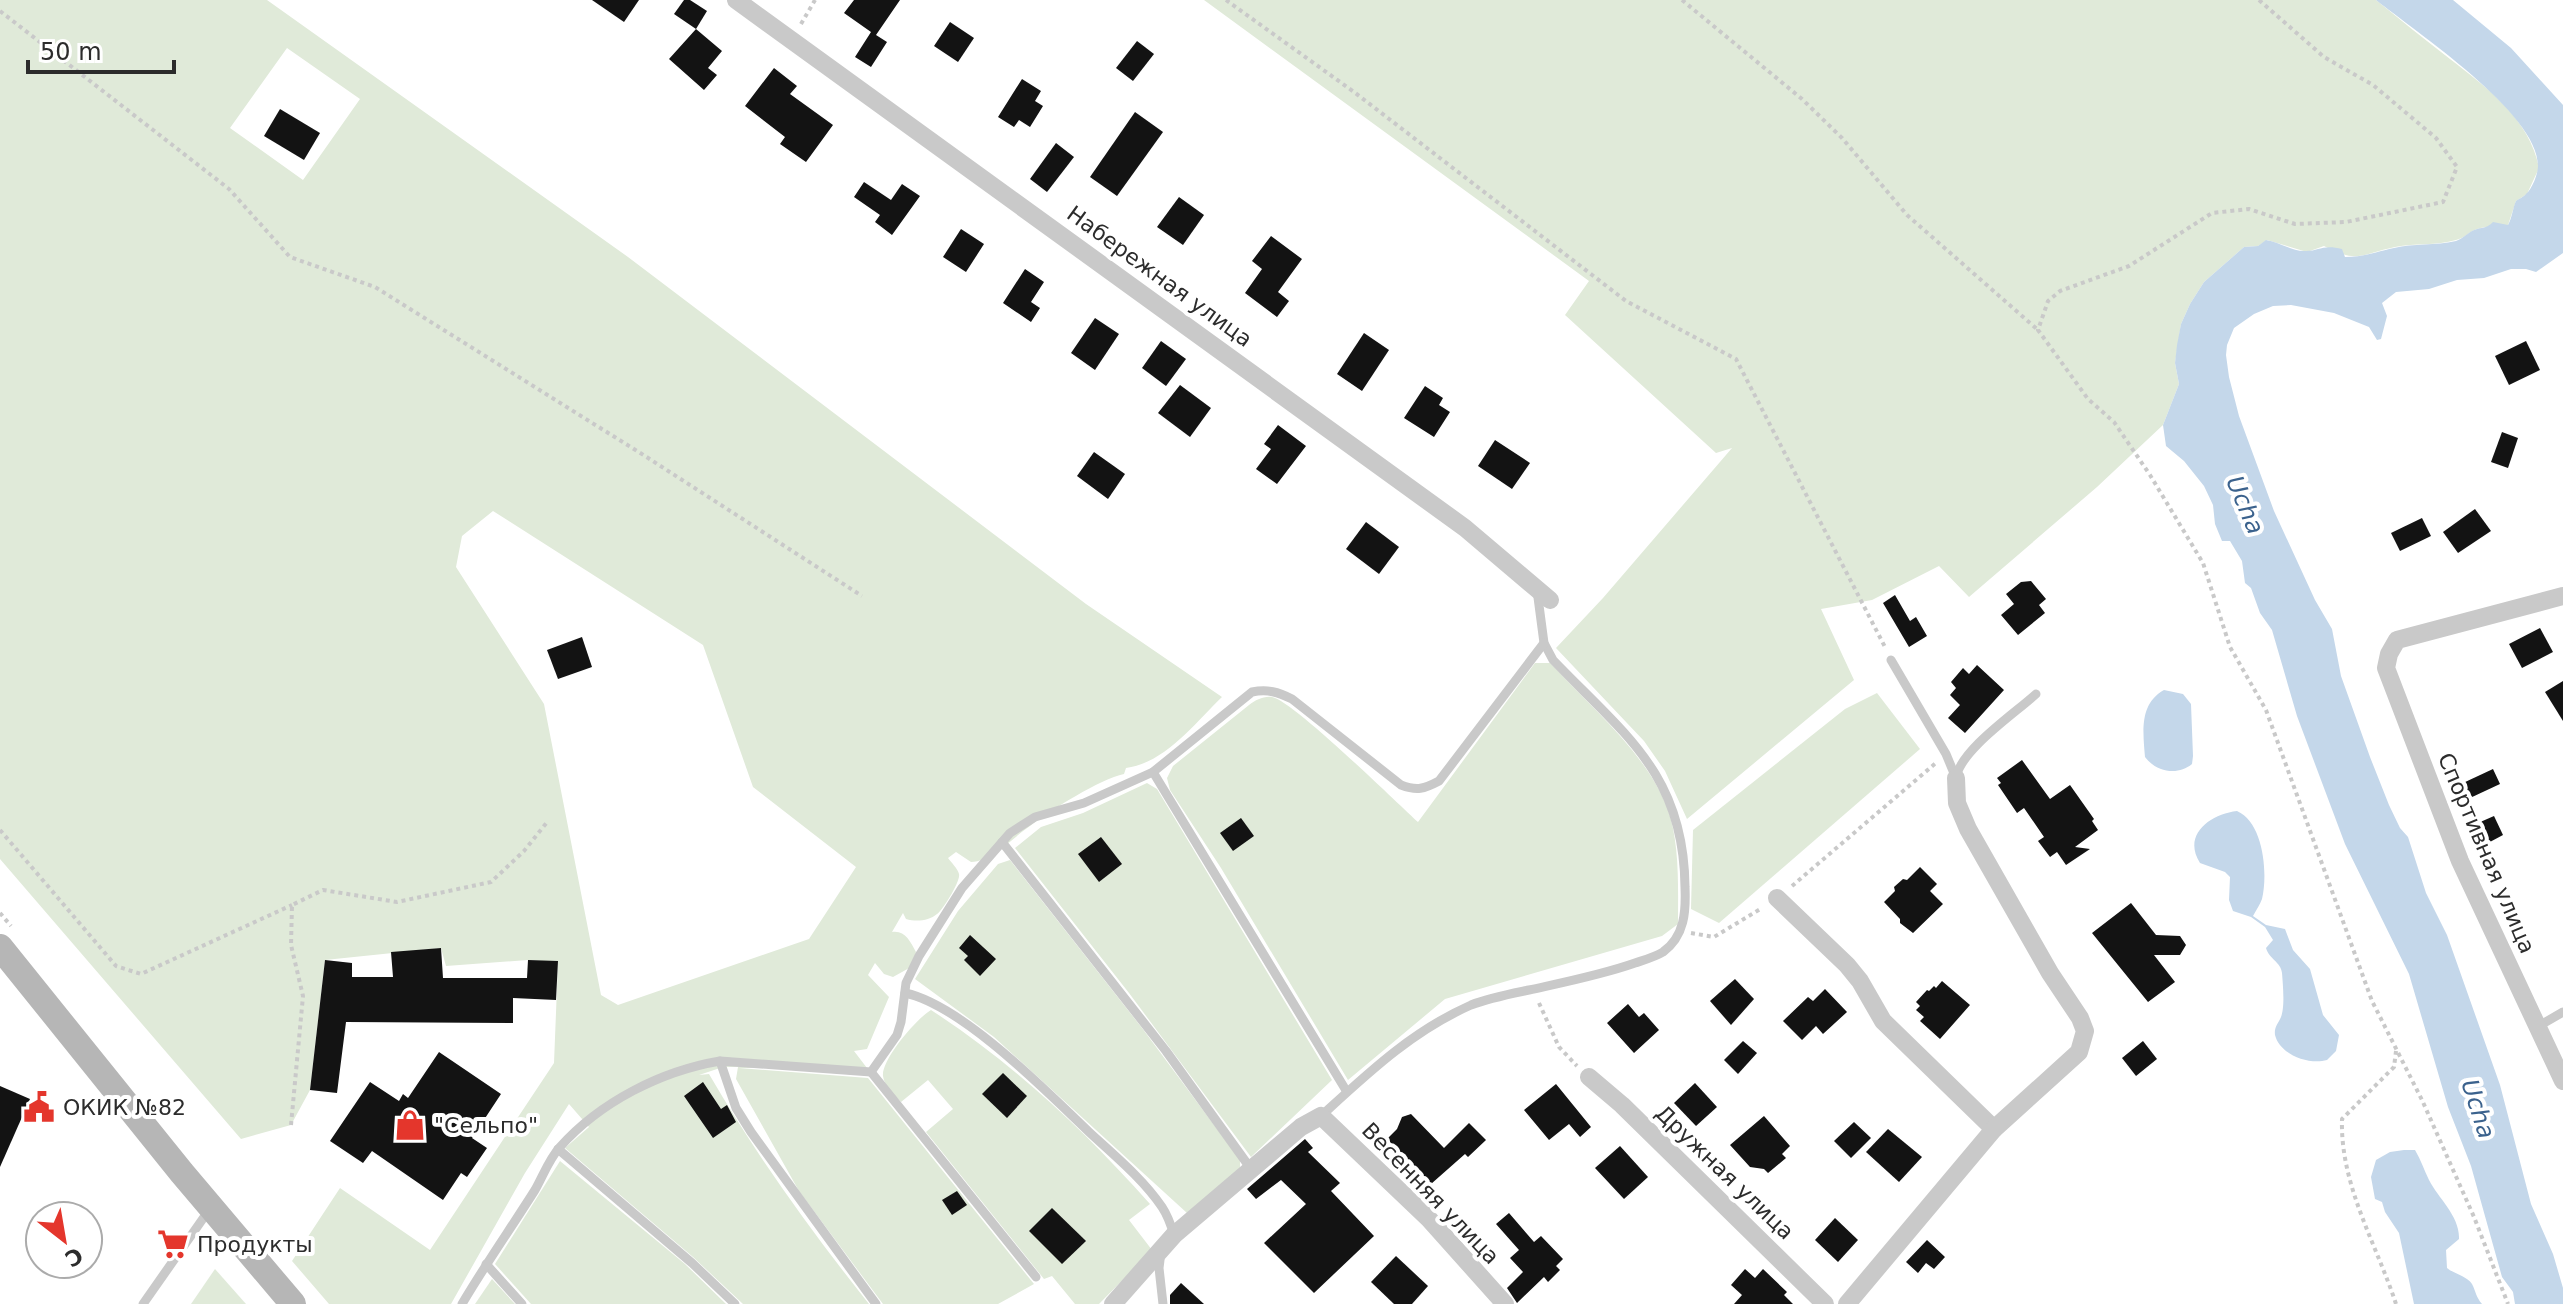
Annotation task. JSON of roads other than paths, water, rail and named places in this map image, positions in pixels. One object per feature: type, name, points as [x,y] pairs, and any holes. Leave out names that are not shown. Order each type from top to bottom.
[{"type":"main road","points":[[0,947],[293,1304]]},
{"type":"street","name":"Набережная улица","points":[[736,0],[1465,528],[1544,594]]},
{"type":"street","name":"Спортивная улица","points":[[2563,596],[2397,640],[2386,668],[2460,861],[2563,1081]]},
{"type":"street","points":[[1847,1304],[1994,1129],[2079,1052],[2085,1031],[1968,829],[1957,803],[1956,778]]},
{"type":"street","points":[[1777,898],[1847,965],[1883,1021],[1994,1129]]},
{"type":"street","name":"Дружная улица","points":[[1589,1077],[1622,1105],[1825,1304]]},
{"type":"street","points":[[1113,1304],[1168,1242],[1301,1127],[1321,1116]]},
{"type":"street","name":"Весенняя улица","points":[[1321,1116],[1429,1219],[1505,1304]]},
{"type":"lane","points":[[1321,1116],[1382,1060],[1441,1019],[1475,1003],[1616,969],[1661,953],[1674,942],[1681,930],[1685,904],[1684,866],[1681,839],[1667,792],[1643,753],[1553,660],[1544,643],[1544,594]]},
{"type":"lane","points":[[871,1072],[897,1035],[906,983],[919,956],[962,888],[1010,833],[1035,817],[1084,803],[1153,772],[1252,692],[1262,690],[1292,699],[1401,785],[1415,790],[1425,789],[1439,781],[1544,643]]},
{"type":"lane","points":[[1891,660],[1946,754],[1956,778]]},
{"type":"lane","points":[[1956,778],[1958,767],[1970,752],[2036,694]]},
{"type":"lane","points":[[1153,772],[1347,1092]]},
{"type":"lane","points":[[1002,842],[1166,1051],[1251,1169]]},
{"type":"lane","points":[[905,993],[918,996],[981,1035],[1035,1081],[1148,1189],[1162,1206],[1168,1242],[1159,1268],[1163,1304]]},
{"type":"lane","points":[[2537,1027],[2563,1012]]},
{"type":"lane","points":[[720,1061],[736,1108],[751,1132],[876,1304]]},
{"type":"lane","points":[[462,1304],[558,1149],[600,1112],[648,1083],[720,1061],[871,1072],[1036,1277]]},
{"type":"lane","points":[[558,1149],[692,1263],[735,1304]]},
{"type":"lane","points":[[143,1304],[211,1207]]},
{"type":"lane","points":[[486,1264],[522,1304]]},
{"type":"water","name":"Ucha","points":[[2376,0],[2453,0],[2511,48],[2563,105],[2563,253],[2536,272],[2511,269],[2429,289],[2396,292],[2382,303],[2387,316],[2381,339],[2377,340],[2369,327],[2334,313],[2291,305],[2273,306],[2234,328],[2227,345],[2229,377],[2239,416],[2274,511],[2315,600],[2332,629],[2341,676],[2370,757],[2389,805],[2408,837],[2426,893],[2447,935],[2500,1085],[2531,1204],[2553,1254],[2563,1288],[2563,1304],[2515,1304],[2513,1292],[2502,1277],[2471,1166],[2448,1107],[2409,974],[2345,844],[2297,716],[2272,630],[2260,613],[2251,588],[2245,583],[2242,561],[2230,541],[2222,541],[2215,524],[2213,505],[2204,486],[2184,461],[2166,446],[2163,425],[2179,384],[2175,363],[2181,324],[2204,282],[2244,247],[2258,246],[2266,240],[2299,251],[2330,247],[2342,249],[2345,257],[2402,246],[2456,241],[2493,222],[2508,225],[2516,201],[2532,185],[2538,166],[2533,145],[2519,123],[2472,76]]},
{"type":"water","points":[[2164,690],[2183,694],[2191,704],[2192,764],[2174,771],[2161,769],[2145,757],[2146,711]]},
{"type":"water","points":[[2237,811],[2253,826],[2264,863],[2264,889],[2253,916],[2266,925],[2285,929],[2293,950],[2310,969],[2323,1015],[2339,1035],[2336,1051],[2327,1060],[2304,1060],[2289,1053],[2278,1042],[2275,1032],[2282,1013],[2283,990],[2281,969],[2266,948],[2273,940],[2265,927],[2251,917],[2233,911],[2229,900],[2230,877],[2225,872],[2200,863],[2195,853],[2197,835],[2209,821]]},
{"type":"water","points":[[2415,1150],[2429,1180],[2456,1223],[2459,1239],[2446,1250],[2447,1268],[2470,1281],[2482,1304],[2414,1304],[2399,1233],[2382,1202],[2375,1199],[2371,1177],[2376,1160],[2390,1152]]},
{"type":"place","name":"ОКИК №82","points":[[39,1107]]},
{"type":"place","name":"\"Сельпо\"","points":[[410,1125]]},
{"type":"place","name":"Продукты","points":[[173,1244]]}]
